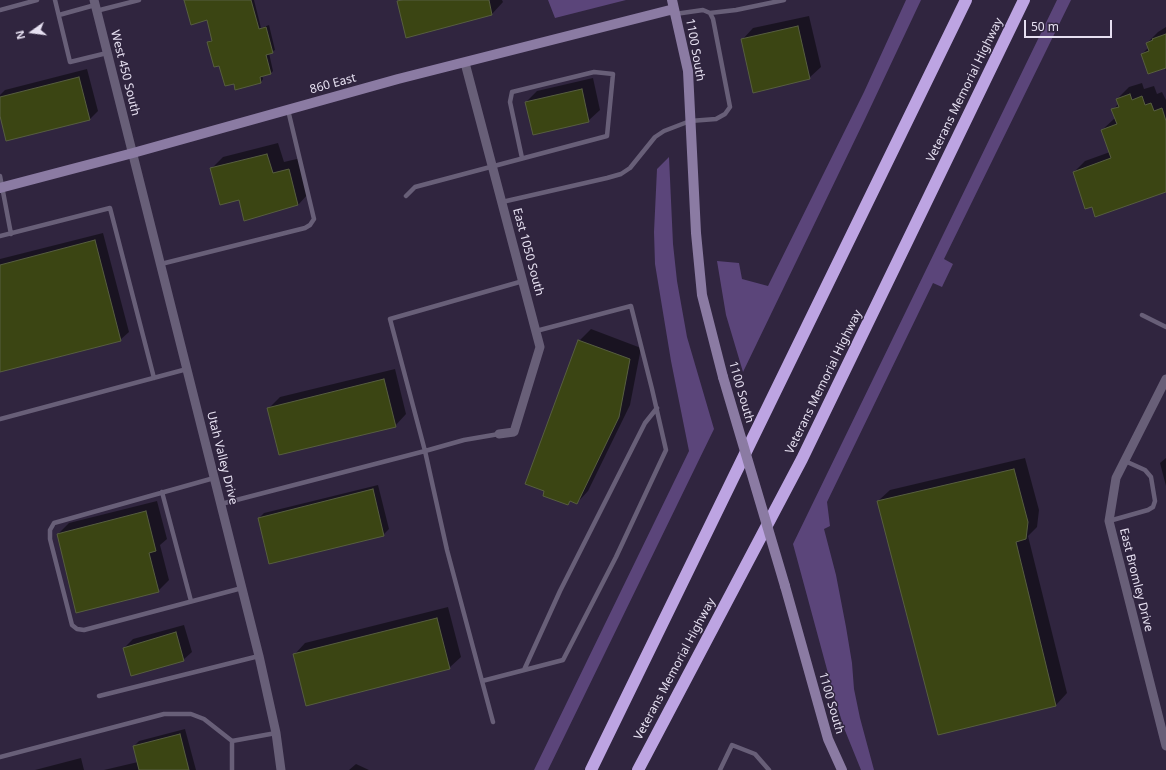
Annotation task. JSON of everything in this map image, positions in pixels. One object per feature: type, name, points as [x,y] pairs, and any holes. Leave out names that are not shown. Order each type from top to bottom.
[{"type":"highway","points":[[591,770],[966,0]]},
{"type":"highway","name":"Veterans Memorial Highway","points":[[638,770],[802,459],[1024,0]]},
{"type":"street","name":"West 450 South","points":[[95,6],[132,153]]},
{"type":"street","name":"860 East","points":[[1,187],[132,153],[398,79],[674,8]]},
{"type":"street","name":"1100 South","points":[[674,8],[688,71],[696,233],[702,295],[723,377],[785,586],[828,739],[842,770]]},
{"type":"street","name":"East 1050 South","points":[[465,63],[540,347],[514,432],[499,434]]},
{"type":"street","name":"Utah Valley Drive","points":[[132,153],[259,656],[276,733],[281,770]]},
{"type":"street","name":"East Bromley Drive","points":[[1165,380],[1116,478],[1109,521],[1166,746]]},
{"type":"lane","points":[[0,10],[37,0]]},
{"type":"lane","points":[[55,0],[70,62],[107,53]]},
{"type":"lane","points":[[59,15],[95,6],[138,0]]},
{"type":"lane","points":[[674,8],[703,10],[710,13],[736,10],[784,0]]},
{"type":"lane","points":[[502,202],[620,174],[630,168],[655,137],[664,131],[690,121],[716,119],[721,117],[730,107],[713,19],[710,13]]},
{"type":"lane","points":[[406,196],[415,187],[607,136],[613,74],[594,72],[512,92],[510,102],[522,158]]},
{"type":"lane","points":[[161,264],[305,228],[310,225],[314,220],[288,110]]},
{"type":"lane","points":[[0,176],[11,234]]},
{"type":"lane","points":[[0,236],[110,208],[154,378]]},
{"type":"lane","points":[[493,722],[447,550],[425,451],[390,319],[523,281]]},
{"type":"lane","points":[[482,681],[563,660],[616,557],[666,450],[631,306],[536,331]]},
{"type":"lane","points":[[1142,315],[1166,327]]},
{"type":"lane","points":[[0,419],[187,369]]},
{"type":"lane","points":[[524,670],[560,591],[645,423],[656,408]]},
{"type":"lane","points":[[221,504],[464,440],[499,434]]},
{"type":"lane","points":[[1109,521],[1148,510],[1153,507],[1155,501],[1151,477],[1145,470],[1125,461]]},
{"type":"lane","points":[[214,478],[54,523],[50,530],[50,539],[72,625],[78,629],[84,630],[242,588]]},
{"type":"lane","points":[[162,492],[191,601]]},
{"type":"lane","points":[[99,696],[259,656]]},
{"type":"lane","points":[[0,757],[164,714],[191,714],[204,719],[232,741],[276,733]]},
{"type":"lane","points":[[232,741],[232,770]]},
{"type":"lane","points":[[720,770],[732,745],[755,754],[769,770]]},
{"type":"shaded area","points":[[548,0],[626,0],[555,18]]},
{"type":"shaded area","points":[[906,0],[921,0],[743,372],[726,315],[717,261],[739,263],[742,279],[768,286],[864,92]]},
{"type":"shaded area","points":[[1057,0],[1071,0],[944,259],[953,264],[942,287],[933,283],[827,502],[830,526],[824,529],[836,575],[846,627],[852,663],[854,689],[860,718],[874,770],[861,770],[844,728],[835,699],[793,544]]},
{"type":"shaded area","points":[[669,157],[673,244],[677,281],[687,337],[714,429],[548,770],[534,770],[689,451],[671,361],[655,264],[654,232],[657,169]]},
{"type":"building","points":[[184,0],[251,0],[259,29],[266,27],[273,53],[266,55],[271,74],[260,77],[261,83],[235,90],[234,84],[225,86],[219,66],[214,67],[207,42],[212,41],[207,20],[191,25]]},
{"type":"building","points":[[489,0],[492,15],[406,38],[397,1]]},
{"type":"building","points":[[798,26],[810,79],[753,93],[741,39]]},
{"type":"building","points":[[1166,34],[1166,68],[1148,74],[1141,54],[1149,51],[1146,43]]},
{"type":"building","points":[[79,77],[90,120],[6,141],[0,116],[0,97]]},
{"type":"building","points":[[582,89],[589,122],[533,135],[525,102]]},
{"type":"building","points":[[1130,94],[1132,100],[1142,96],[1145,105],[1151,103],[1154,111],[1162,108],[1166,121],[1166,192],[1095,217],[1092,207],[1085,209],[1073,172],[1111,158],[1101,130],[1117,124],[1111,109],[1119,107],[1116,99]]},
{"type":"building","points":[[267,154],[273,173],[289,169],[298,205],[244,221],[239,200],[220,205],[210,168]]},
{"type":"building","points":[[95,240],[121,341],[0,372],[0,265]]},
{"type":"building","points":[[578,340],[630,359],[619,417],[577,504],[570,501],[568,505],[543,496],[544,491],[525,484]]},
{"type":"building","points":[[384,379],[396,427],[279,455],[267,408]]},
{"type":"building","points":[[1014,469],[1028,522],[1026,539],[1016,542],[1056,706],[938,735],[877,501]]},
{"type":"building","points":[[373,489],[384,536],[269,564],[258,518]]},
{"type":"building","points":[[146,511],[156,551],[149,553],[159,592],[76,613],[57,534]]},
{"type":"building","points":[[437,618],[450,669],[306,706],[293,654]]},
{"type":"building","points":[[176,632],[184,661],[131,676],[123,648]]},
{"type":"building","points":[[180,734],[189,770],[139,770],[133,746]]}]
